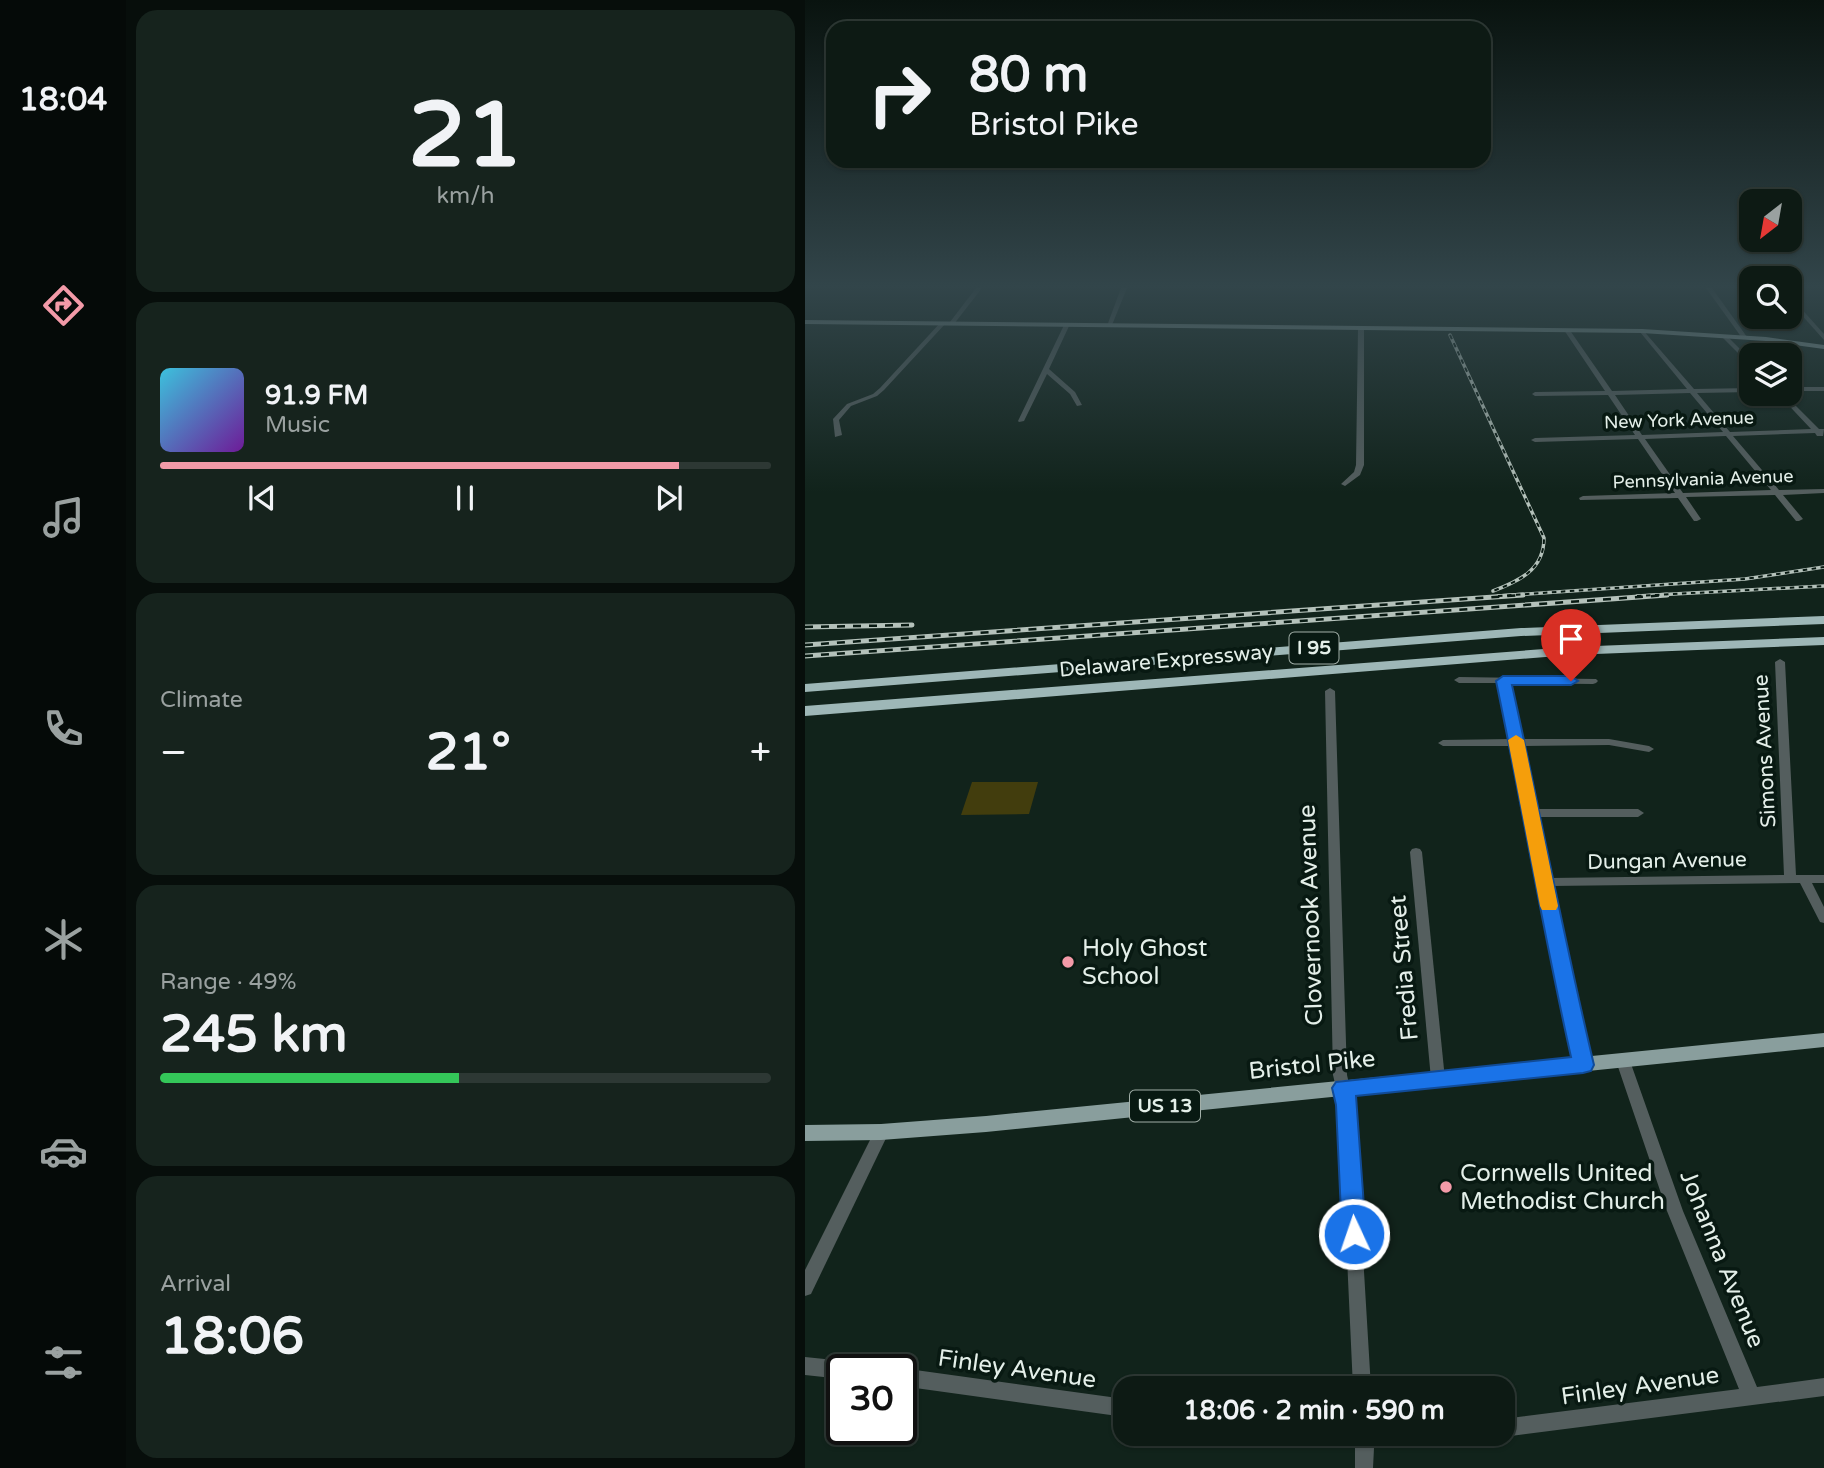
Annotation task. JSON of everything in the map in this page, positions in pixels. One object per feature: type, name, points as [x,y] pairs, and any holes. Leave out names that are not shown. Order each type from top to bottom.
[{"type":"highway","name":"Delaware Expressway","points":[[805,688],[1521,632],[1824,620]]},
{"type":"highway","points":[[1308,671],[1371,660],[1704,635],[1824,630]]},
{"type":"highway","name":"Delaware Expressway","points":[[805,711],[1570,650],[1824,641]]},
{"type":"main road","name":"Bristol Pike","points":[[805,1133],[881,1132],[986,1124],[1824,1040]]},
{"type":"street","points":[[838,435],[835,420],[840,412],[882,389],[914,357]]},
{"type":"street","points":[[1021,421],[1051,357]]},
{"type":"street","points":[[1345,484],[1357,473],[1360,465],[1361,357]]},
{"type":"street","points":[[1585,357],[1697,519]]},
{"type":"street","points":[[1664,357],[1799,519]]},
{"type":"street","points":[[1045,369],[1073,393],[1079,405]]},
{"type":"street","points":[[1802,389],[1824,389]]},
{"type":"street","points":[[1535,394],[1739,390]]},
{"type":"street","points":[[1794,406],[1821,431],[1824,438]]},
{"type":"street","name":"New York Avenue","points":[[1535,440],[1821,431]]},
{"type":"street","name":"Pennsylvania Avenue","points":[[1583,498],[1824,491]]},
{"type":"street","name":"Simons Avenue","points":[[1780,663],[1797,879],[1824,919]]},
{"type":"street","points":[[1459,680],[1593,681]]},
{"type":"street","points":[[1503,681],[1532,813],[1556,947],[1583,1065]]},
{"type":"street","name":"Clovernook Avenue","points":[[1330,691],[1340,1075],[1347,1105],[1361,1376]]},
{"type":"street","points":[[1443,743],[1609,742],[1649,749]]},
{"type":"street","points":[[1532,813],[1638,813]]},
{"type":"street","name":"Fredia Street","points":[[1416,852],[1438,1079]]},
{"type":"street","name":"Dungan Avenue","points":[[1545,882],[1824,879]]},
{"type":"street","name":"Johanna Avenue","points":[[1623,1061],[1675,1211],[1751,1395]]},
{"type":"street","points":[[805,1288],[881,1132]]},
{"type":"street","points":[[805,1366],[826,1368]]},
{"type":"street","name":"Finley Avenue","points":[[917,1379],[1113,1406]]},
{"type":"street","name":"Finley Avenue","points":[[1515,1426],[1824,1387]]},
{"type":"street","points":[[1364,1468],[1365,1446]]},
{"type":"shaded area","points":[[972,782],[1038,782],[1029,814],[961,815]]},
{"type":"railway","points":[[1460,357],[1544,538],[1543,549],[1535,566],[1521,578],[1493,591]]},
{"type":"railway","points":[[1498,596],[1745,579],[1824,567]]},
{"type":"railway","points":[[1637,596],[1824,586]]},
{"type":"railway","points":[[805,645],[1523,595]]},
{"type":"railway","points":[[805,656],[1667,595]]},
{"type":"railway","points":[[805,627],[912,625]]},
{"type":"slow traffic","points":[[1516,740],[1549,906]]},
{"type":"place","name":"Holy Ghost School","points":[[1068,962]]},
{"type":"place","name":"Cornwells United Methodist Church","points":[[1446,1187]]},
{"type":"route","points":[[1354,1234],[1347,1105],[1343,1088],[1583,1065],[1556,947],[1532,813],[1503,681],[1571,681]]}]
